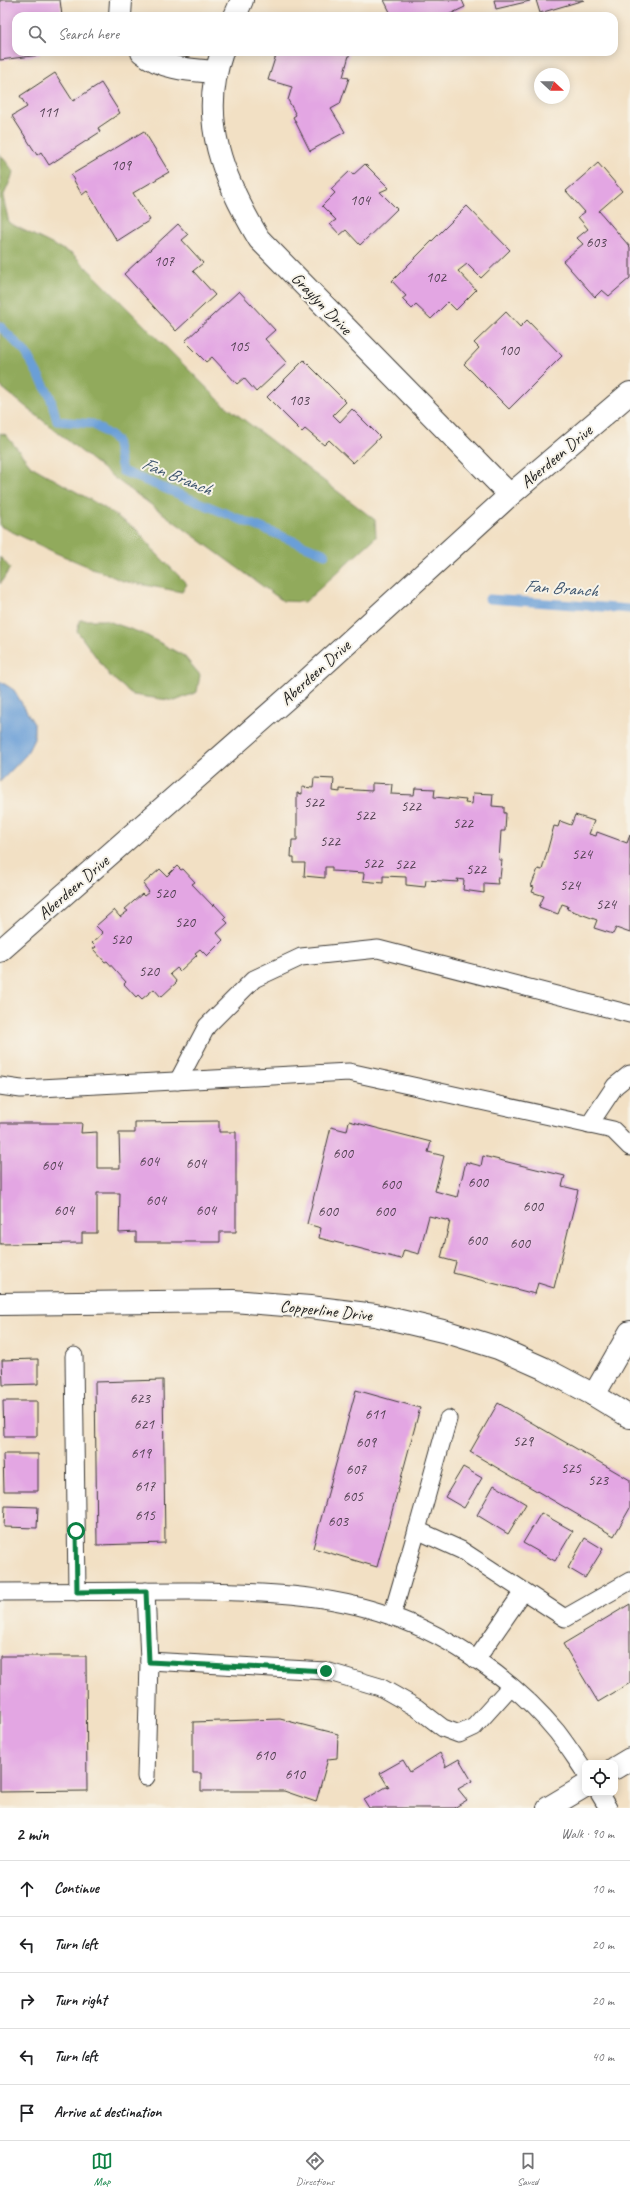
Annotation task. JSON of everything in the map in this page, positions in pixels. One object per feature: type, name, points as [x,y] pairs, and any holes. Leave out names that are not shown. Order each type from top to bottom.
[{"type":"street","points":[[120,12],[121,0]]},
{"type":"street","points":[[237,12],[242,0]]},
{"type":"street","name":"Graylyn Drive","points":[[147,56],[168,65],[185,69],[219,62],[212,111],[226,176],[238,204],[259,239],[510,495]]},
{"type":"street","name":"Aberdeen Drive","points":[[0,951],[292,694],[510,495],[630,393]]},
{"type":"street","name":"Copperline Drive","points":[[0,1304],[233,1301],[310,1307],[375,1315],[447,1332],[498,1348],[543,1368],[594,1395],[630,1418]]},
{"type":"street","points":[[594,1395],[630,1332]]},
{"type":"street","points":[[618,1766],[630,1759]]},
{"type":"street","points":[[548,1808],[582,1788]]},
{"type":"lane","points":[[178,1081],[207,1026],[254,979],[301,957],[378,949],[630,1014]]},
{"type":"lane","points":[[0,1086],[21,1089],[349,1072],[613,1130],[630,1147]]},
{"type":"lane","points":[[589,1125],[614,1086],[630,1074]]},
{"type":"lane","points":[[74,1356],[77,1592]]},
{"type":"lane","points":[[392,1616],[448,1419]]},
{"type":"lane","points":[[417,1530],[461,1550],[523,1592],[565,1618],[630,1581]]},
{"type":"lane","points":[[146,1591],[149,1662],[146,1778]]},
{"type":"lane","points":[[0,1592],[272,1592],[341,1602],[392,1616],[441,1638],[476,1660],[511,1686],[557,1732],[582,1768]]},
{"type":"lane","points":[[476,1660],[523,1592]]},
{"type":"lane","points":[[149,1662],[326,1671],[380,1687],[416,1708],[443,1728],[459,1734],[474,1727],[511,1686]]},
{"type":"lane","points":[[601,1796],[608,1808]]},
{"type":"green space","points":[[0,154],[14,172],[3,197],[9,223],[74,255],[222,403],[375,520],[376,537],[305,602],[283,601],[113,477],[0,386]]},
{"type":"green space","points":[[0,433],[6,435],[31,466],[103,507],[137,530],[156,553],[187,584],[182,592],[123,581],[56,553],[0,526]]},
{"type":"green space","points":[[0,557],[10,568],[0,584]]},
{"type":"green space","points":[[80,620],[105,620],[144,634],[184,656],[200,675],[197,692],[175,701],[133,695],[110,676],[77,631]]},
{"type":"water","points":[[0,681],[14,690],[34,724],[34,739],[26,755],[0,782]]},
{"type":"building","points":[[0,0],[60,0],[62,12],[12,12],[12,56],[32,56],[0,60]]},
{"type":"building","points":[[384,0],[462,0],[465,7],[454,12],[390,12]]},
{"type":"building","points":[[494,0],[530,0],[530,1],[496,9]]},
{"type":"building","points":[[536,0],[584,0],[543,12],[540,12]]},
{"type":"building","points":[[276,56],[349,56],[343,77],[349,78],[340,104],[331,109],[345,132],[310,151],[293,117],[296,115],[288,100],[292,87],[268,80]]},
{"type":"building","points":[[55,73],[73,101],[101,83],[120,113],[98,128],[100,132],[49,165],[41,152],[37,155],[12,116],[27,107],[20,96]]},
{"type":"building","points":[[144,131],[169,172],[133,193],[150,220],[117,241],[87,191],[82,195],[71,175]]},
{"type":"building","points":[[598,163],[622,191],[599,211],[630,247],[630,278],[609,296],[602,290],[595,297],[563,261],[583,244],[577,238],[588,229],[578,217],[585,212],[566,191]]},
{"type":"building","points":[[365,164],[389,188],[380,192],[397,209],[360,245],[346,230],[340,235],[330,224],[336,220],[322,206],[335,193],[331,189],[350,171],[353,175]]},
{"type":"building","points":[[467,206],[510,250],[481,278],[467,264],[458,271],[476,290],[456,310],[448,302],[431,319],[416,305],[412,309],[402,299],[406,296],[392,281]]},
{"type":"building","points":[[178,224],[188,235],[182,240],[203,263],[193,271],[215,295],[176,331],[124,274]]},
{"type":"building","points":[[239,291],[275,330],[265,339],[287,363],[256,392],[244,378],[237,384],[212,357],[206,362],[185,341]]},
{"type":"building","points":[[506,312],[520,327],[527,320],[562,356],[509,409],[464,364],[479,348],[474,343]]},
{"type":"building","points":[[304,360],[346,402],[333,415],[340,422],[352,409],[380,437],[353,463],[329,440],[324,445],[305,429],[302,432],[267,397]]},
{"type":"building","points":[[314,778],[334,779],[333,791],[340,792],[340,789],[372,791],[372,783],[392,784],[391,794],[414,795],[415,788],[435,789],[434,797],[466,800],[465,803],[472,804],[473,793],[493,794],[492,806],[504,807],[504,813],[506,813],[505,831],[501,831],[499,860],[502,860],[500,878],[497,878],[498,884],[484,883],[484,893],[463,890],[464,880],[457,879],[458,882],[426,880],[425,887],[406,885],[406,877],[383,876],[383,883],[363,881],[364,873],[332,871],[332,867],[325,867],[325,878],[304,876],[305,863],[294,863],[294,857],[291,857],[292,840],[297,840],[297,793],[302,794],[302,787],[313,788]]},
{"type":"building","points":[[575,815],[594,821],[589,834],[596,836],[597,832],[627,843],[630,835],[630,933],[616,928],[613,934],[594,928],[597,920],[567,909],[568,906],[562,904],[558,914],[539,907],[544,896],[532,892],[534,887],[531,886],[538,869],[542,870],[554,826],[558,827],[560,821],[571,825]]},
{"type":"building","points":[[177,866],[181,870],[183,869],[195,882],[192,884],[226,917],[224,919],[228,923],[217,933],[223,940],[207,956],[200,949],[195,953],[197,955],[180,971],[177,968],[170,974],[177,982],[161,997],[154,989],[142,999],[138,995],[136,997],[124,984],[126,982],[107,961],[105,962],[93,949],[96,947],[92,943],[103,933],[96,926],[114,910],[120,917],[128,911],[125,909],[142,894],[144,896],[149,892],[143,884],[160,869],[167,876]]},
{"type":"building","points":[[219,1121],[219,1132],[236,1132],[236,1232],[220,1232],[220,1242],[136,1242],[136,1232],[119,1233],[120,1193],[97,1193],[97,1233],[82,1233],[82,1243],[0,1244],[0,1123],[82,1123],[81,1133],[97,1132],[97,1168],[120,1168],[119,1133],[135,1133],[135,1122]]},
{"type":"building","points":[[349,1121],[431,1142],[428,1152],[444,1156],[435,1191],[457,1197],[466,1162],[481,1166],[483,1156],[565,1176],[562,1186],[578,1190],[554,1288],[538,1283],[535,1294],[453,1273],[456,1262],[441,1258],[450,1221],[429,1216],[419,1254],[404,1250],[401,1259],[319,1238],[321,1228],[307,1224],[331,1127],[347,1131]]},
{"type":"building","points":[[38,1359],[38,1384],[3,1385],[2,1360]]},
{"type":"building","points":[[163,1380],[165,1543],[97,1545],[95,1382]]},
{"type":"building","points":[[356,1390],[420,1408],[377,1567],[313,1548]]},
{"type":"building","points":[[3,1401],[37,1401],[37,1436],[4,1436]]},
{"type":"building","points":[[498,1403],[630,1480],[630,1508],[614,1536],[470,1452]]},
{"type":"building","points":[[3,1454],[38,1454],[38,1491],[4,1491]]},
{"type":"building","points":[[463,1467],[482,1478],[464,1508],[445,1497]]},
{"type":"building","points":[[494,1485],[526,1504],[508,1534],[477,1515]]},
{"type":"building","points":[[5,1506],[38,1507],[37,1528],[4,1527]]},
{"type":"building","points":[[541,1513],[573,1531],[555,1561],[523,1543]]},
{"type":"building","points":[[585,1538],[603,1549],[585,1578],[568,1568]]},
{"type":"building","points":[[630,1604],[630,1683],[598,1702],[563,1644]]},
{"type":"building","points":[[0,1656],[86,1656],[87,1791],[0,1792]]},
{"type":"building","points":[[280,1719],[338,1734],[337,1758],[328,1759],[316,1802],[284,1791],[201,1791],[201,1773],[193,1773],[193,1722]]},
{"type":"building","points":[[440,1753],[446,1765],[445,1767],[459,1759],[472,1781],[458,1789],[467,1800],[454,1808],[369,1808],[364,1800],[386,1787],[389,1788],[380,1773],[403,1760],[410,1772]]},
{"type":"waterway","name":"Fan Branch","points":[[0,326],[26,353],[50,396],[57,421],[93,424],[116,440],[122,471],[325,554]]},
{"type":"waterway","name":"Fan Branch","points":[[489,599],[630,609]]},
{"type":"route","points":[[76,1531],[77,1592],[146,1591],[149,1662],[242,1665],[326,1671]]}]
